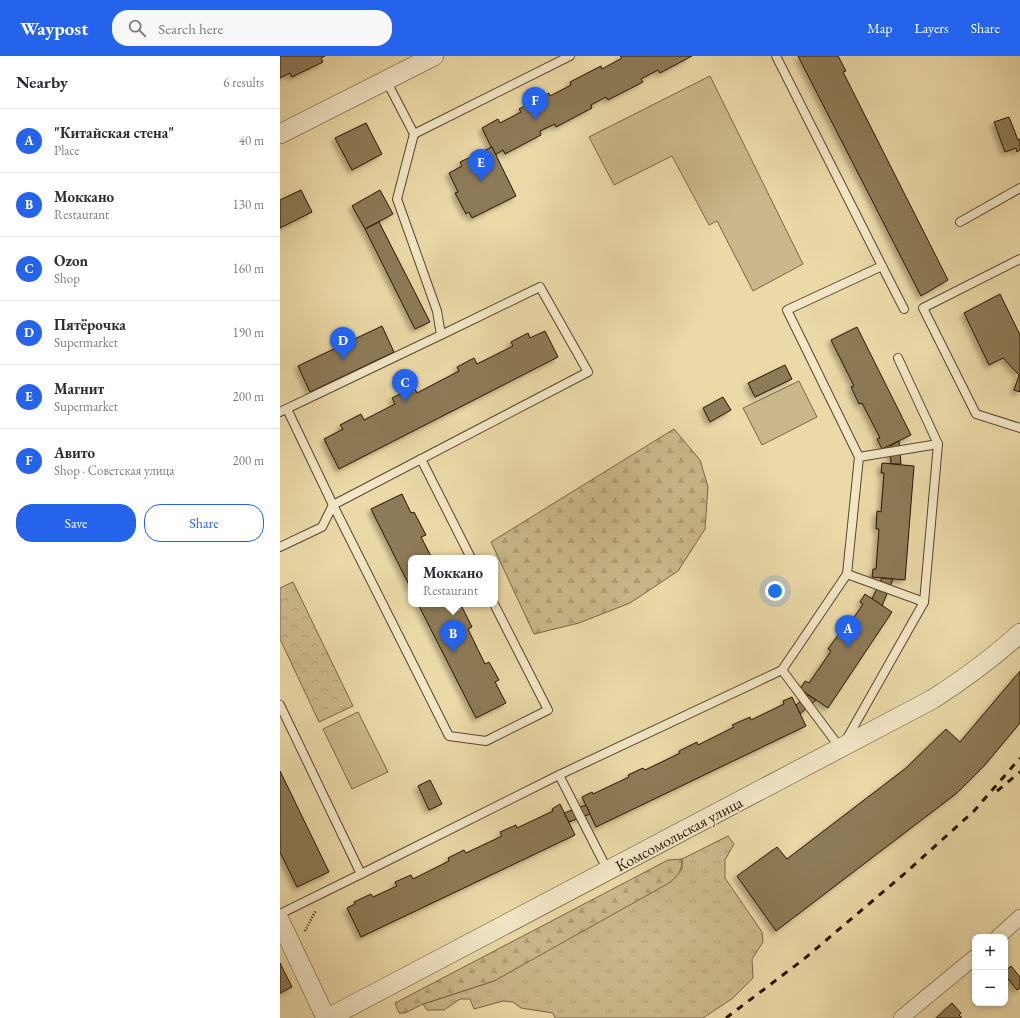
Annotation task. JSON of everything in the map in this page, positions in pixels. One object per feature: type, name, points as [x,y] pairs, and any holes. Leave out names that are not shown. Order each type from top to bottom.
[{"type":"street","points":[[280,134],[434,56]]},
{"type":"street","name":"Комсомольская улица","points":[[327,1018],[841,749],[933,699],[963,680],[995,656],[1020,633]]},
{"type":"street","points":[[1001,934],[1020,917]]},
{"type":"street","points":[[280,921],[327,1018]]},
{"type":"street","points":[[901,1018],[972,959]]},
{"type":"lane","points":[[414,134],[570,56]]},
{"type":"lane","points":[[776,56],[904,309]]},
{"type":"lane","points":[[386,80],[414,134],[397,199],[437,311],[441,335]]},
{"type":"lane","points":[[960,222],[1020,188]]},
{"type":"lane","points":[[1020,259],[924,308],[976,414],[1020,428]]},
{"type":"lane","points":[[280,914],[559,775],[782,670],[846,574],[859,457],[787,310],[882,266]]},
{"type":"lane","points":[[280,547],[322,527],[333,505],[588,372],[540,287],[284,410],[333,505],[449,736],[486,741],[548,710],[496,607]]},
{"type":"lane","points":[[782,670],[841,749],[924,602],[938,444],[898,358]]},
{"type":"lane","points":[[859,457],[938,444]]},
{"type":"lane","points":[[421,459],[469,555]]},
{"type":"lane","points":[[846,574],[924,602]]},
{"type":"lane","points":[[280,706],[361,874]]},
{"type":"lane","points":[[559,775],[608,871]]},
{"type":"green space","points":[[710,76],[803,264],[753,291],[717,221],[709,225],[672,156],[614,185],[589,137]]},
{"type":"green space","points":[[799,381],[817,417],[762,445],[743,408]]},
{"type":"green space","points":[[674,429],[700,460],[708,487],[705,529],[678,571],[630,603],[579,623],[534,634],[491,542]]},
{"type":"green space","points":[[293,582],[353,706],[319,722],[280,639],[280,588]]},
{"type":"green space","points":[[358,712],[388,772],[352,789],[323,729]]},
{"type":"green space","points":[[728,836],[734,844],[725,860],[725,878],[762,932],[763,942],[752,959],[753,978],[733,998],[703,1018],[555,1018],[553,1013],[521,1008],[513,1002],[503,1001],[474,1009],[470,999],[460,999],[444,1010],[427,1010],[423,1004],[494,981],[682,869],[682,859]]},
{"type":"green space","points":[[682,859],[679,873],[669,883],[494,981],[423,1004],[405,1013],[399,1013],[395,1003],[668,860]]},
{"type":"building","points":[[280,56],[325,56],[321,58],[323,62],[292,77],[290,73],[280,78]]},
{"type":"building","points":[[620,56],[692,56],[660,73],[658,70],[641,79],[643,82],[608,100],[606,97],[591,105],[592,108],[556,127],[555,124],[540,131],[541,135],[505,154],[503,150],[495,155],[482,128],[498,119],[500,123],[521,112],[519,109],[549,93],[550,96],[571,85],[570,82],[601,66],[602,69],[622,58]]},
{"type":"building","points":[[798,56],[838,56],[846,71],[843,72],[948,280],[921,296]]},
{"type":"building","points":[[1009,117],[1018,140],[1020,139],[1020,150],[1017,152],[1016,148],[1005,152],[994,122]]},
{"type":"building","points":[[366,123],[382,154],[352,170],[335,138]]},
{"type":"building","points":[[492,147],[516,196],[472,218],[469,212],[466,214],[455,193],[458,192],[449,173],[462,166],[460,162]]},
{"type":"building","points":[[301,190],[312,212],[280,228],[280,200]]},
{"type":"building","points":[[380,190],[393,214],[365,229],[352,206]]},
{"type":"building","points":[[379,222],[430,322],[415,329],[365,229]]},
{"type":"building","points":[[1000,294],[1020,335],[1020,392],[1014,390],[1019,375],[1003,358],[989,365],[964,313]]},
{"type":"building","points":[[382,326],[394,352],[310,392],[298,366]]},
{"type":"building","points":[[857,327],[911,435],[882,449],[877,439],[880,438],[862,403],[859,404],[851,387],[854,386],[831,340]]},
{"type":"building","points":[[545,331],[558,357],[339,469],[324,439],[343,429],[340,425],[361,414],[364,420],[395,404],[392,398],[414,387],[417,393],[459,371],[457,367],[474,358],[477,364],[513,346],[511,342],[528,333],[530,338]]},
{"type":"building","points":[[785,365],[792,379],[755,397],[748,383]]},
{"type":"building","points":[[723,397],[731,410],[710,422],[703,408]]},
{"type":"building","points":[[899,441],[901,464],[891,464],[890,446]]},
{"type":"building","points":[[882,463],[914,466],[905,580],[872,577],[873,569],[876,569],[879,529],[876,529],[877,511],[881,512],[884,473],[881,473]]},
{"type":"building","points":[[402,494],[411,513],[414,512],[426,535],[421,537],[430,555],[408,555],[408,583],[371,509]]},
{"type":"building","points":[[882,578],[893,579],[882,606],[872,599]]},
{"type":"building","points":[[865,594],[892,612],[828,708],[800,689],[805,681],[809,683],[831,651],[828,649],[838,635],[841,637],[863,604],[860,602]]},
{"type":"building","points":[[420,607],[457,607],[458,609],[462,607],[472,627],[468,629],[485,664],[489,662],[499,680],[495,682],[506,703],[476,718]]},
{"type":"building","points":[[1020,671],[1020,723],[984,766],[957,793],[776,931],[737,876],[777,847],[787,859],[906,768],[946,729],[960,742]]},
{"type":"building","points":[[808,695],[816,700],[800,714],[796,705]]},
{"type":"building","points":[[792,697],[806,726],[596,827],[582,797],[592,792],[593,794],[629,777],[628,775],[643,768],[645,770],[680,753],[679,751],[697,742],[698,745],[734,727],[732,725],[750,717],[751,720],[784,704],[783,701]]},
{"type":"building","points":[[280,771],[329,872],[297,887],[280,852]]},
{"type":"building","points":[[430,780],[442,804],[429,810],[418,786]]},
{"type":"building","points":[[560,804],[575,835],[361,937],[347,908],[355,904],[354,902],[371,894],[373,897],[397,886],[395,882],[411,875],[413,879],[449,861],[448,858],[464,850],[466,853],[502,836],[500,832],[516,825],[517,828],[553,811],[552,809]]},
{"type":"building","points":[[586,805],[590,814],[569,822],[564,813]]},
{"type":"building","points":[[280,963],[292,987],[280,993]]},
{"type":"building","points":[[1011,966],[1020,977],[1020,988],[1017,990],[1008,979],[1008,968]]},
{"type":"building","points":[[952,1003],[961,1013],[959,1015],[962,1018],[936,1018]]},
{"type":"railway","points":[[726,1018],[804,959],[903,875],[974,811],[1020,758]]},
{"type":"railway","points":[[997,791],[1020,772]]},
{"type":"place","name":"Авито","points":[[535,120]]},
{"type":"place","name":"Магнит","points":[[481,182]]},
{"type":"place","name":"Пятёрочка","points":[[343,360]]},
{"type":"place","name":"Ozon","points":[[405,402]]},
{"type":"place","name":"\"Китайская стена\"","points":[[848,648]]},
{"type":"place","name":"Моккано","points":[[453,653]]}]
